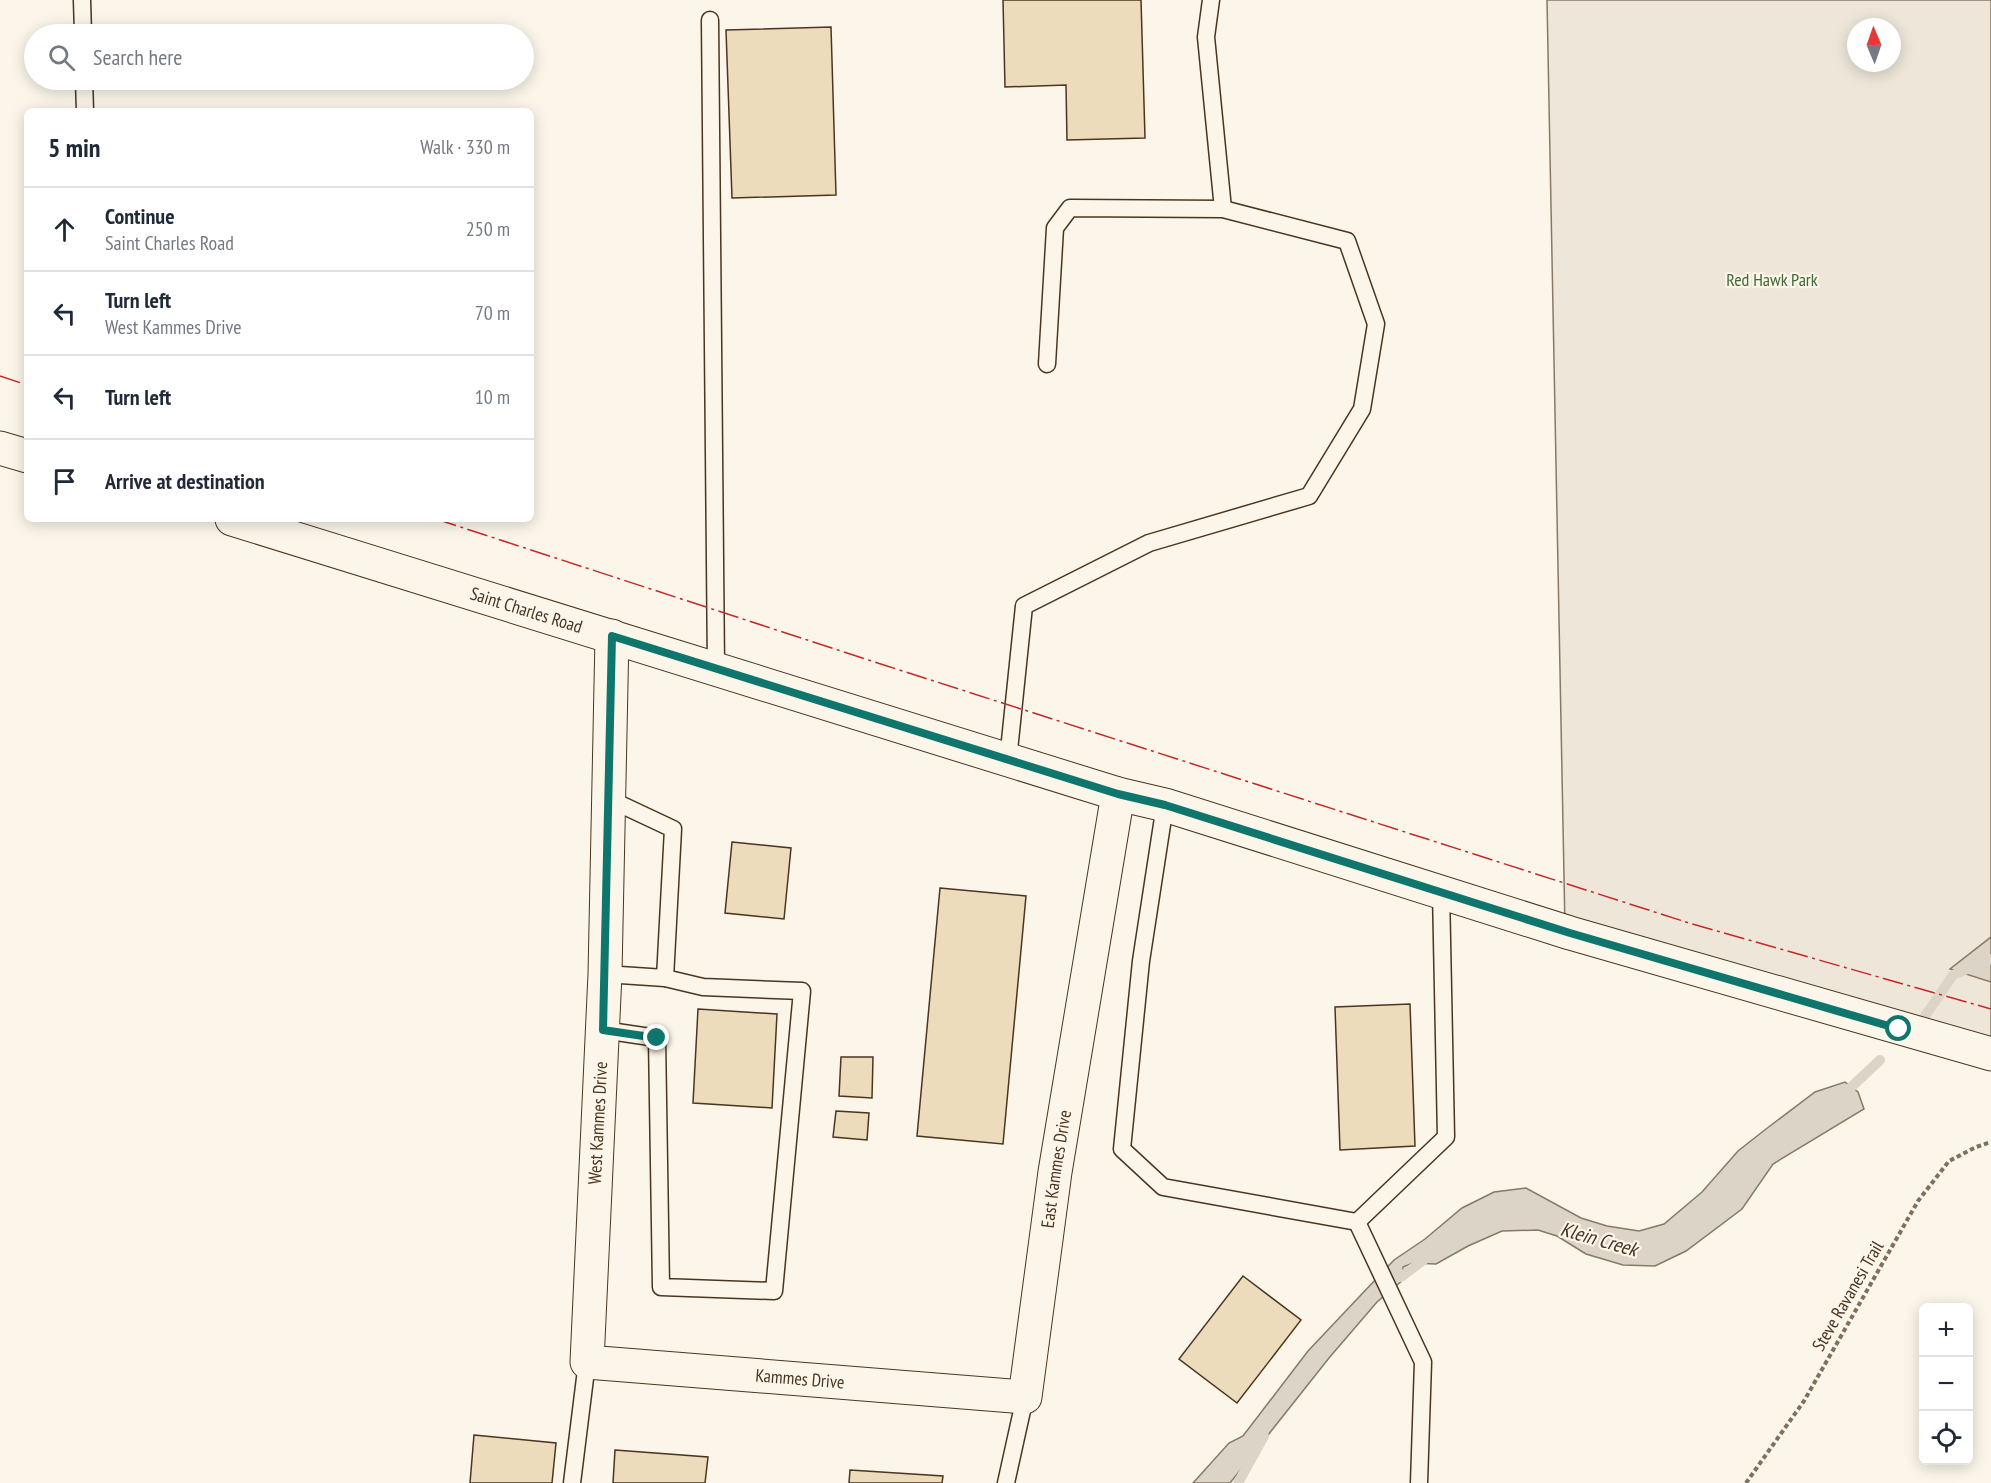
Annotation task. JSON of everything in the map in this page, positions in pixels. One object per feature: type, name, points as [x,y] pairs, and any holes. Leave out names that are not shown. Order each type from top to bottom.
[{"type":"street","points":[[0,448],[24,455]]},
{"type":"street","name":"Saint Charles Road","points":[[242,522],[1118,794],[1165,805],[1570,933],[1991,1054]]},
{"type":"street","name":"West Kammes Drive","points":[[587,1362],[605,974],[612,636]]},
{"type":"street","name":"East Kammes Drive","points":[[1025,1397],[1055,1172],[1118,794]]},
{"type":"street","name":"Kammes Drive","points":[[587,1362],[1025,1397]]},
{"type":"lane","points":[[82,0],[83,24]]},
{"type":"lane","points":[[1211,0],[1206,37],[1223,209]]},
{"type":"lane","points":[[710,20],[716,669]]},
{"type":"lane","points":[[84,90],[85,108]]},
{"type":"lane","points":[[1008,760],[1024,606],[1149,543],[1309,496],[1362,409],[1376,324],[1347,241],[1223,209],[1070,208],[1055,228],[1047,364]]},
{"type":"lane","points":[[607,798],[673,829],[665,978]]},
{"type":"lane","points":[[1165,805],[1141,961],[1122,1149],[1163,1187],[1357,1222]]},
{"type":"lane","points":[[1357,1222],[1446,1137],[1441,891]]},
{"type":"lane","points":[[603,1030],[657,1038],[661,1287],[774,1291],[802,991],[703,987],[665,978],[605,974]]},
{"type":"lane","points":[[1357,1222],[1424,1362],[1419,1483]]},
{"type":"lane","points":[[572,1483],[587,1362]]},
{"type":"lane","points":[[1006,1483],[1025,1397]]},
{"type":"path","name":"Steve Ravanesi Trail","points":[[1746,1483],[1804,1401],[1918,1201],[1948,1161],[1991,1142]]},
{"type":"green space","name":"Red Hawk Park","points":[[1547,0],[1991,0],[1991,1051],[1565,928]]},
{"type":"water","points":[[1991,937],[1991,982],[1950,969]]},
{"type":"water","points":[[1845,1082],[1858,1092],[1864,1109],[1773,1164],[1742,1209],[1686,1251],[1655,1266],[1623,1265],[1586,1254],[1557,1236],[1538,1230],[1502,1231],[1436,1264],[1413,1263],[1403,1267],[1403,1280],[1377,1302],[1329,1358],[1230,1483],[1193,1483],[1229,1443],[1243,1436],[1308,1351],[1394,1260],[1425,1239],[1462,1208],[1494,1192],[1526,1188],[1581,1218],[1607,1226],[1639,1231],[1664,1224],[1702,1192],[1738,1151],[1766,1129],[1815,1092]]},
{"type":"building","points":[[1003,0],[1141,0],[1145,138],[1067,140],[1066,85],[1005,87]]},
{"type":"building","points":[[831,27],[836,195],[732,198],[726,30]]},
{"type":"building","points":[[732,842],[791,848],[784,919],[725,913]]},
{"type":"building","points":[[940,888],[1026,896],[1003,1144],[917,1136]]},
{"type":"building","points":[[1410,1004],[1415,1146],[1340,1150],[1335,1007]]},
{"type":"building","points":[[698,1009],[777,1014],[772,1108],[693,1103]]},
{"type":"building","points":[[841,1057],[873,1057],[872,1098],[839,1096]]},
{"type":"building","points":[[836,1111],[869,1113],[867,1140],[833,1137]]},
{"type":"building","points":[[1243,1276],[1301,1320],[1237,1403],[1179,1359]]},
{"type":"building","points":[[474,1435],[556,1443],[552,1483],[470,1483]]},
{"type":"building","points":[[615,1450],[708,1457],[705,1483],[613,1483]]},
{"type":"building","points":[[850,1470],[943,1476],[942,1483],[849,1483]]},
{"type":"waterway","name":"Klein Creek","points":[[1923,1019],[1953,975],[1991,959]]},
{"type":"waterway","name":"Klein Creek","points":[[1843,1095],[1880,1060]]},
{"type":"waterway","name":"Klein Creek","points":[[1401,1277],[1430,1255]]},
{"type":"waterway","name":"Klein Creek","points":[[1238,1483],[1264,1436]]},
{"type":"power","points":[[0,376],[24,384]]},
{"type":"power","points":[[445,522],[1689,923],[1991,1009]]},
{"type":"route","points":[[657,1038],[603,1030],[612,636],[1118,794],[1165,805],[1570,933],[1899,1029]]}]
